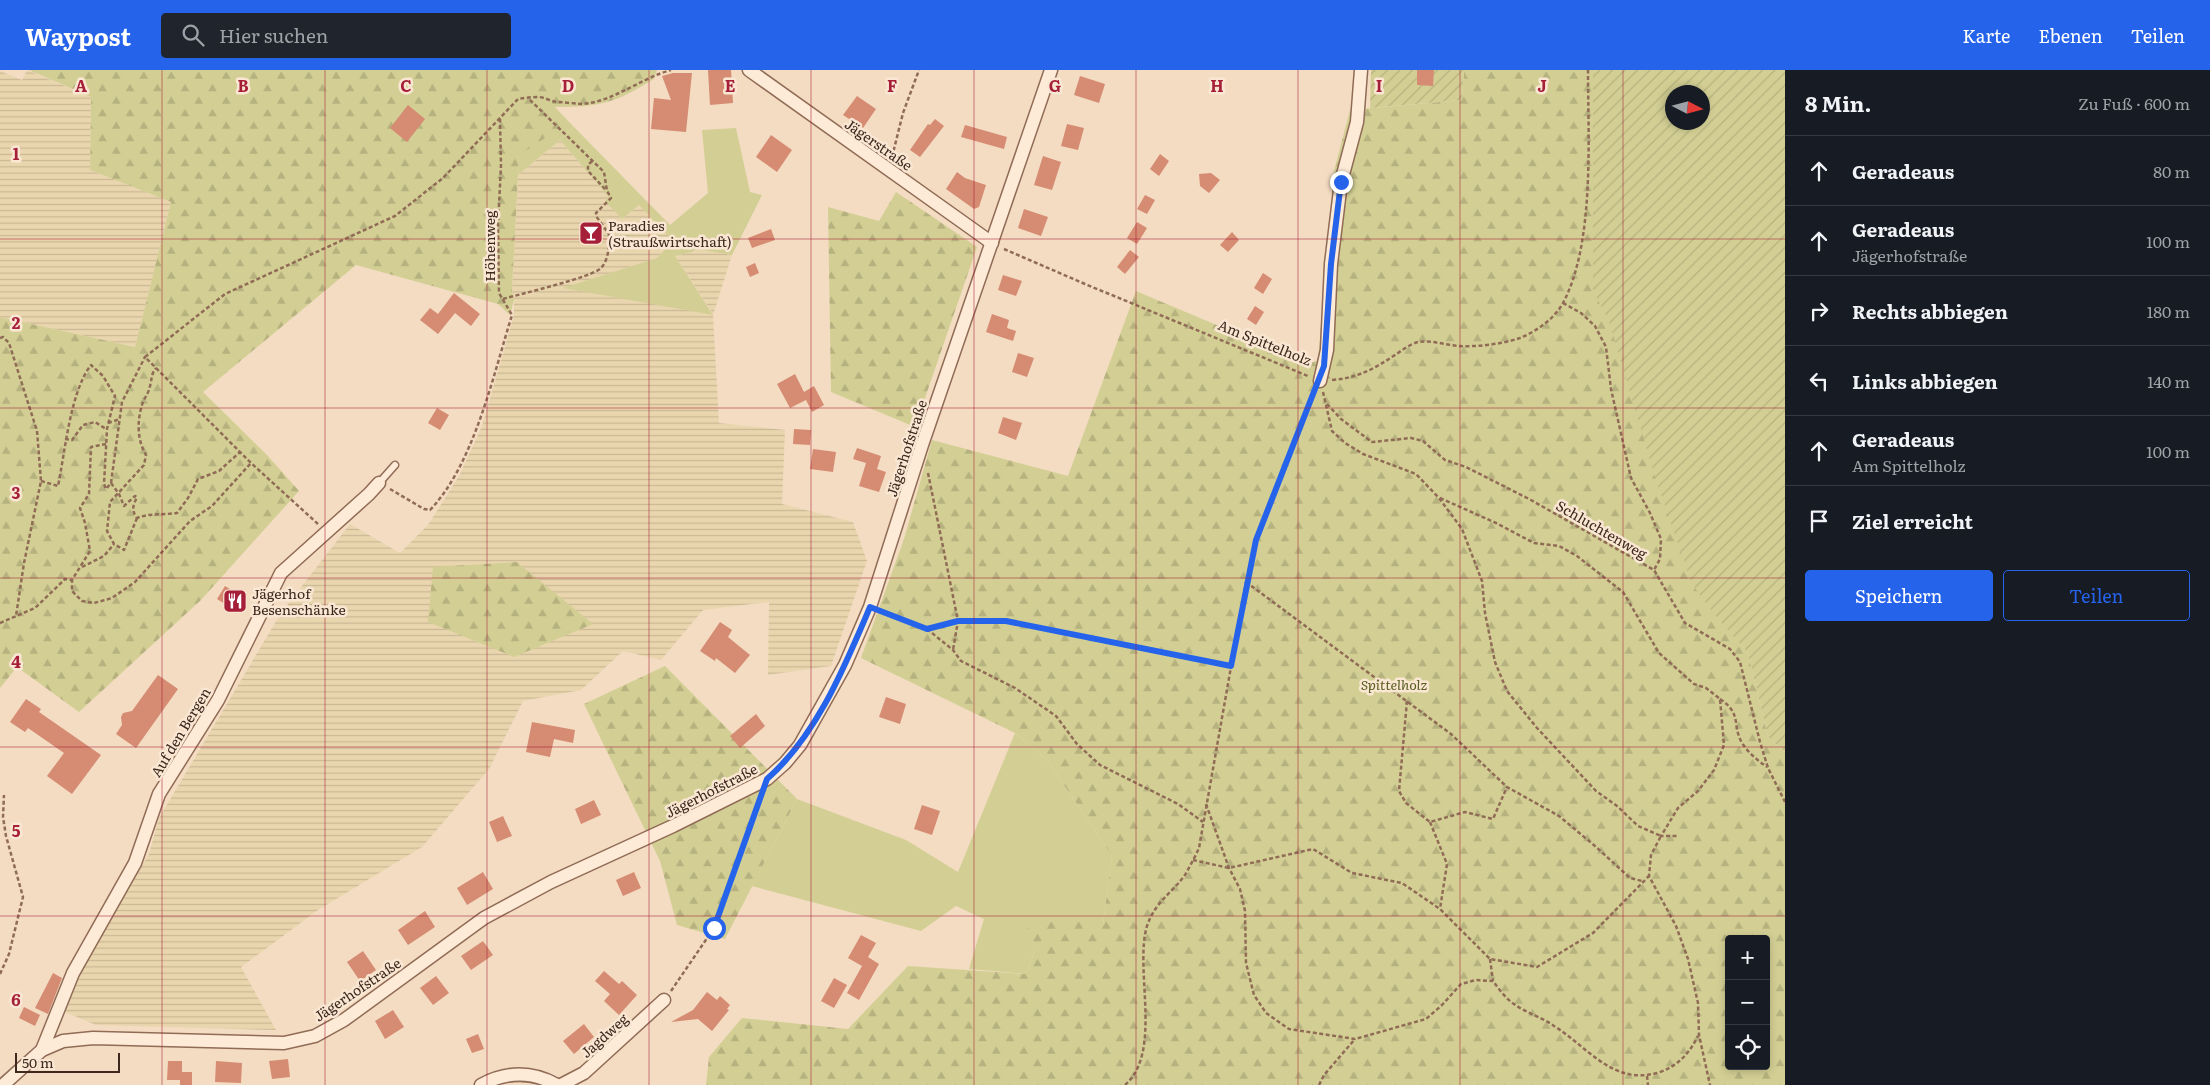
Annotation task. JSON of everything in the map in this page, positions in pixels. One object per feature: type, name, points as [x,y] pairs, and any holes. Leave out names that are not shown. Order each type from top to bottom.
[{"type":"street","name":"Jägerstraße","points":[[749,70],[992,243]]},
{"type":"street","name":"Jägerhofstraße","points":[[3,1085],[42,1050],[64,1041],[93,1038],[284,1043],[315,1036],[344,1020],[484,918],[550,882],[673,826],[767,779],[785,763],[800,745],[845,665],[870,607],[922,445],[1051,70]]},
{"type":"street","name":"Am Spittelholz","points":[[1320,381],[1327,350],[1331,264],[1341,182],[1356,122],[1361,70]]},
{"type":"street","name":"Auf den Bergen","points":[[42,1050],[73,972],[135,863],[159,794],[218,700],[281,573],[327,532],[378,482]]},
{"type":"street","name":"Jagdweg","points":[[482,1085],[495,1077],[523,1073],[544,1077],[559,1085],[584,1073],[664,1000]]},
{"type":"lane","name":"Auf den Bergen","points":[[378,482],[395,465]]},
{"type":"path","points":[[41,481],[58,486],[65,439],[84,375],[91,365],[103,376],[115,396],[107,429],[104,484],[106,489],[112,483],[122,402],[145,357],[225,294],[395,216],[443,178],[518,99],[539,97],[556,102],[569,101],[582,104],[631,87],[653,75],[671,70]]},
{"type":"path","points":[[888,169],[904,113],[920,70]]},
{"type":"path","points":[[1320,381],[1350,378],[1369,372],[1416,342],[1436,342],[1460,346],[1485,345],[1519,338],[1544,325],[1562,303],[1579,259],[1587,192],[1588,70]]},
{"type":"path","points":[[528,98],[604,172],[606,191]]},
{"type":"path","name":"Höhenweg","points":[[378,482],[424,509],[430,510],[442,497],[460,464],[479,420],[512,315],[499,293],[500,119]]},
{"type":"path","points":[[503,299],[584,276],[601,269],[608,256],[610,234],[600,223],[596,213],[612,198],[588,171],[588,165],[592,161]]},
{"type":"path","name":"Am Spittelholz","points":[[992,243],[1085,284],[1320,381]]},
{"type":"path","points":[[1562,303],[1581,313],[1595,326],[1606,347],[1611,389],[1631,478],[1650,513],[1661,539],[1660,559],[1654,570]]},
{"type":"path","points":[[0,338],[9,343],[37,431],[41,481],[24,563],[16,616]]},
{"type":"path","points":[[145,357],[251,463],[327,532]]},
{"type":"path","points":[[156,368],[152,372],[150,387],[142,405],[138,426],[140,446],[146,456],[144,465],[110,502],[107,530],[114,544],[124,550],[137,518],[145,515],[159,516],[177,513],[198,479],[219,470],[240,452]]},
{"type":"path","points":[[1320,381],[1332,430],[1345,443],[1363,454],[1416,474],[1439,498],[1462,529],[1482,581],[1485,613],[1495,662],[1507,691],[1537,728],[1596,792],[1618,806],[1638,826],[1660,836],[1678,836]]},
{"type":"path","points":[[1125,1085],[1134,1075],[1142,1052],[1146,1020],[1143,942],[1155,906],[1184,875],[1199,848],[1246,582],[1256,540],[1320,381]]},
{"type":"path","name":"Schluchtenweg","points":[[1326,403],[1341,419],[1372,442],[1411,438],[1423,441],[1445,460],[1466,466],[1531,500],[1654,570],[1685,623],[1730,649],[1740,662],[1768,768],[1785,802]]},
{"type":"path","points":[[108,423],[120,419]]},
{"type":"path","points":[[65,439],[72,440],[83,425],[95,422],[107,429]]},
{"type":"path","points":[[106,444],[91,447],[88,494],[80,508],[86,523],[90,551],[72,580],[72,591],[82,601],[94,603],[112,598],[135,582],[190,521],[212,506],[251,463]]},
{"type":"path","points":[[922,445],[958,621],[953,650]]},
{"type":"path","points":[[112,483],[124,506],[137,497],[132,506],[133,513],[137,518]]},
{"type":"path","points":[[1439,498],[1496,523],[1534,544],[1559,546],[1577,556],[1623,592],[1659,653],[1694,684],[1706,688],[1729,705],[1735,715],[1740,739],[1747,750],[1768,768]]},
{"type":"path","points":[[80,568],[104,556],[114,544]]},
{"type":"path","points":[[0,623],[35,608],[65,579],[72,580]]},
{"type":"path","points":[[1246,582],[1451,734],[1507,787],[1559,816],[1630,878],[1642,882]]},
{"type":"path","points":[[870,607],[927,629],[953,650],[961,661],[1015,688],[1056,716],[1077,744],[1100,765],[1178,804],[1203,822]]},
{"type":"path","points":[[927,629],[958,621],[1006,621],[1231,666]]},
{"type":"path","points":[[1710,1085],[1699,1035],[1698,1003],[1688,959],[1676,926],[1650,876],[1651,855],[1660,836],[1678,808],[1698,791],[1714,770],[1724,745],[1720,699]]},
{"type":"path","points":[[1407,700],[1399,791],[1406,803],[1430,822],[1447,864],[1440,909]]},
{"type":"path","points":[[664,1000],[714,928],[767,779]]},
{"type":"path","points":[[1430,822],[1465,812],[1493,819],[1507,787]]},
{"type":"path","points":[[0,974],[9,954],[24,897],[6,836],[3,817],[4,795]]},
{"type":"path","points":[[1206,804],[1229,868],[1240,888],[1244,903],[1246,963],[1254,995],[1266,1012],[1289,1029],[1355,1039],[1426,1019],[1442,1006],[1461,984],[1476,980],[1493,982]]},
{"type":"path","points":[[1193,860],[1229,868],[1313,849],[1352,874],[1402,883],[1440,909],[1490,959],[1537,967],[1593,933],[1650,876]]},
{"type":"path","points":[[1490,959],[1493,982],[1513,1004],[1555,1026],[1595,1058],[1624,1075],[1646,1076],[1667,1070],[1690,1053],[1699,1035]]},
{"type":"path","points":[[1319,1085],[1324,1075],[1355,1039]]},
{"type":"path","points":[[1646,1076],[1648,1085]]},
{"type":"shaded area","points":[[27,70],[91,97],[90,170],[171,202],[135,347],[0,317],[0,71],[22,80]]},
{"type":"shaded area","points":[[560,140],[610,197],[606,201],[622,219],[639,205],[675,240],[657,258],[565,288],[713,314],[675,256],[692,252],[696,249],[732,255],[713,315],[719,423],[785,430],[782,504],[853,522],[867,561],[831,666],[768,675],[769,602],[703,610],[661,660],[623,651],[581,690],[523,701],[489,769],[422,847],[318,910],[241,967],[276,1030],[96,1025],[65,1012],[91,949],[149,854],[159,818],[281,613],[350,524],[400,553],[428,525],[459,476],[482,426],[514,315],[512,291],[518,175]]},
{"type":"green space","points":[[29,70],[657,70],[654,79],[629,93],[607,102],[584,106],[555,107],[574,127],[560,140],[553,133],[519,155],[512,291],[514,300],[510,315],[498,304],[356,265],[203,392],[267,455],[299,491],[200,601],[79,712],[17,667],[0,688],[0,317],[135,347],[171,202],[90,170],[91,97]]},
{"type":"green space","points":[[1371,70],[1464,70],[1462,100],[1370,108]]},
{"type":"green space","name":"Spittelholz","points":[[1464,70],[1641,70],[1785,523],[1719,619],[1748,653],[1768,737],[1785,752],[1785,1085],[706,1085],[709,1057],[742,1018],[848,1029],[908,966],[1026,974],[1035,950],[1024,934],[1032,917],[1103,924],[1112,856],[1047,760],[1015,733],[861,658],[904,539],[932,440],[1068,476],[1136,291],[1309,364],[1318,360],[1334,171],[1350,110],[1462,100]]},
{"type":"green space","points":[[1593,70],[1785,70],[1785,752],[1768,737],[1748,653],[1718,619],[1692,584],[1655,477],[1609,321],[1593,291]]},
{"type":"green space","points":[[574,127],[670,225],[708,193],[702,130],[736,128],[750,192],[762,195],[732,255],[696,249],[692,252],[675,256],[713,315],[563,288],[657,258],[673,241],[639,205],[622,219],[605,201],[609,197],[560,140]]},
{"type":"green space","points":[[554,132],[560,140],[518,175],[519,154]]},
{"type":"green space","points":[[896,192],[977,247],[915,427],[831,392],[828,207],[879,221]]},
{"type":"green space","points":[[517,562],[593,624],[514,657],[428,622],[433,567]]},
{"type":"green space","points":[[665,666],[797,799],[725,939],[677,925],[660,861],[584,704]]},
{"type":"green space","points":[[1015,733],[1047,760],[1112,856],[1103,924],[1035,950],[1026,974],[969,969],[984,919],[956,906],[921,931],[752,886],[797,799],[906,840],[958,872]]},
{"type":"building","points":[[708,70],[731,70],[733,103],[710,105]]},
{"type":"building","points":[[1417,70],[1434,70],[1433,86],[1417,85]]},
{"type":"building","points":[[673,73],[692,73],[686,132],[651,129],[654,98],[671,100],[662,76]]},
{"type":"building","points":[[1080,76],[1105,84],[1099,103],[1074,95]]},
{"type":"building","points":[[857,96],[876,109],[863,128],[843,115]]},
{"type":"building","points":[[408,105],[425,119],[407,142],[390,128]]},
{"type":"building","points":[[935,119],[944,126],[920,157],[910,150],[928,124],[930,125]]},
{"type":"building","points":[[1067,124],[1084,128],[1078,150],[1061,146]]},
{"type":"building","points":[[965,125],[1007,137],[1004,149],[961,137]]},
{"type":"building","points":[[771,135],[792,150],[777,172],[756,157]]},
{"type":"building","points":[[1160,154],[1169,161],[1159,176],[1150,169]]},
{"type":"building","points":[[1043,156],[1061,162],[1052,190],[1034,185]]},
{"type":"building","points":[[957,172],[965,178],[986,185],[979,207],[974,209],[946,189]]},
{"type":"building","points":[[1211,173],[1220,180],[1209,193],[1200,186],[1199,174]]},
{"type":"building","points":[[1145,195],[1155,200],[1147,214],[1137,209]]},
{"type":"building","points":[[1024,209],[1048,217],[1041,236],[1018,228]]},
{"type":"building","points":[[1137,222],[1147,228],[1137,244],[1127,238]]},
{"type":"building","name":"Paradies (Straußwirtschaft)","points":[[586,224],[600,228],[596,243],[582,239]]},
{"type":"building","points":[[771,229],[775,240],[752,248],[748,238]]},
{"type":"building","points":[[1232,232],[1239,240],[1228,252],[1220,245]]},
{"type":"building","points":[[1130,250],[1139,257],[1125,274],[1117,267]]},
{"type":"building","points":[[755,263],[759,273],[750,277],[746,267]]},
{"type":"building","points":[[1263,273],[1272,279],[1263,294],[1254,288]]},
{"type":"building","points":[[1003,275],[1022,281],[1016,296],[998,290]]},
{"type":"building","points":[[454,293],[480,314],[471,326],[455,313],[438,334],[420,320],[430,308],[438,314]]},
{"type":"building","points":[[1255,306],[1264,312],[1256,325],[1247,319]]},
{"type":"building","points":[[992,314],[1009,320],[1007,328],[1016,331],[1013,341],[986,332]]},
{"type":"building","points":[[1018,353],[1034,358],[1027,377],[1012,372]]},
{"type":"building","points":[[795,374],[804,392],[814,386],[824,405],[812,412],[806,400],[790,408],[777,384]]},
{"type":"building","points":[[437,408],[449,415],[440,430],[428,423]]},
{"type":"building","points":[[1003,417],[1022,423],[1016,440],[998,433]]},
{"type":"building","points":[[794,429],[811,430],[810,445],[793,444]]},
{"type":"building","points":[[857,448],[881,456],[877,469],[886,472],[879,492],[859,486],[866,463],[853,459]]},
{"type":"building","points":[[813,449],[836,452],[833,472],[810,469]]},
{"type":"building","points":[[225,586],[244,598],[236,611],[217,599]]},
{"type":"building","points":[[720,622],[732,630],[728,637],[750,655],[735,673],[716,658],[715,661],[700,651]]},
{"type":"building","points":[[158,675],[178,689],[136,748],[116,734],[122,725],[121,717],[123,713],[132,711]]},
{"type":"building","points":[[886,697],[906,704],[900,724],[879,717]]},
{"type":"building","points":[[26,699],[41,709],[39,712],[101,755],[72,794],[47,776],[64,753],[28,728],[25,732],[10,722]]},
{"type":"building","points":[[756,714],[765,726],[740,748],[730,736]]},
{"type":"building","points":[[532,722],[575,730],[573,743],[554,739],[550,757],[526,752]]},
{"type":"building","points":[[594,800],[601,815],[581,824],[575,809]]},
{"type":"building","points":[[922,805],[940,811],[932,835],[914,829]]},
{"type":"building","points":[[503,816],[512,836],[497,842],[489,822]]},
{"type":"building","points":[[483,872],[493,889],[467,905],[457,888]]},
{"type":"building","points":[[634,872],[641,888],[623,896],[616,880]]},
{"type":"building","points":[[425,911],[435,927],[408,945],[398,930]]},
{"type":"building","points":[[861,935],[876,943],[868,957],[879,964],[859,1000],[847,993],[862,966],[848,958]]},
{"type":"building","points":[[483,941],[493,955],[471,970],[461,956]]},
{"type":"building","points":[[363,951],[376,970],[360,981],[347,962]]},
{"type":"building","points":[[604,971],[619,984],[622,981],[637,995],[619,1015],[604,1001],[610,994],[595,981]]},
{"type":"building","points":[[53,973],[62,978],[48,1014],[35,1008]]},
{"type":"building","points":[[436,976],[449,993],[433,1005],[420,988]]},
{"type":"building","points":[[834,978],[847,985],[834,1008],[821,1001]]},
{"type":"building","points":[[707,992],[717,1000],[720,996],[730,1005],[727,1009],[729,1010],[712,1031],[698,1019],[671,1022],[693,1010]]},
{"type":"building","points":[[24,1007],[40,1015],[35,1026],[19,1018]]},
{"type":"building","points":[[393,1010],[404,1027],[385,1039],[375,1021]]},
{"type":"building","points":[[584,1024],[594,1037],[574,1054],[563,1041]]},
{"type":"building","points":[[478,1034],[484,1049],[472,1053],[466,1039]]},
{"type":"building","points":[[288,1059],[290,1077],[272,1079],[269,1061]]},
{"type":"building","points":[[168,1061],[182,1061],[182,1072],[192,1072],[192,1085],[180,1085],[180,1080],[167,1080]]},
{"type":"building","points":[[216,1061],[242,1063],[241,1083],[215,1082]]},
{"type":"place","name":"Paradies (Straußwirtschaft)","points":[[591,233]]},
{"type":"place","name":"Jägerhof Besenschänke","points":[[235,601]]},
{"type":"route","points":[[714,928],[767,779],[785,763],[800,745],[845,665],[870,607],[927,629],[958,621],[1006,621],[1231,666],[1246,582],[1256,540],[1320,381],[1324,366],[1327,350],[1331,264],[1341,182]]}]
